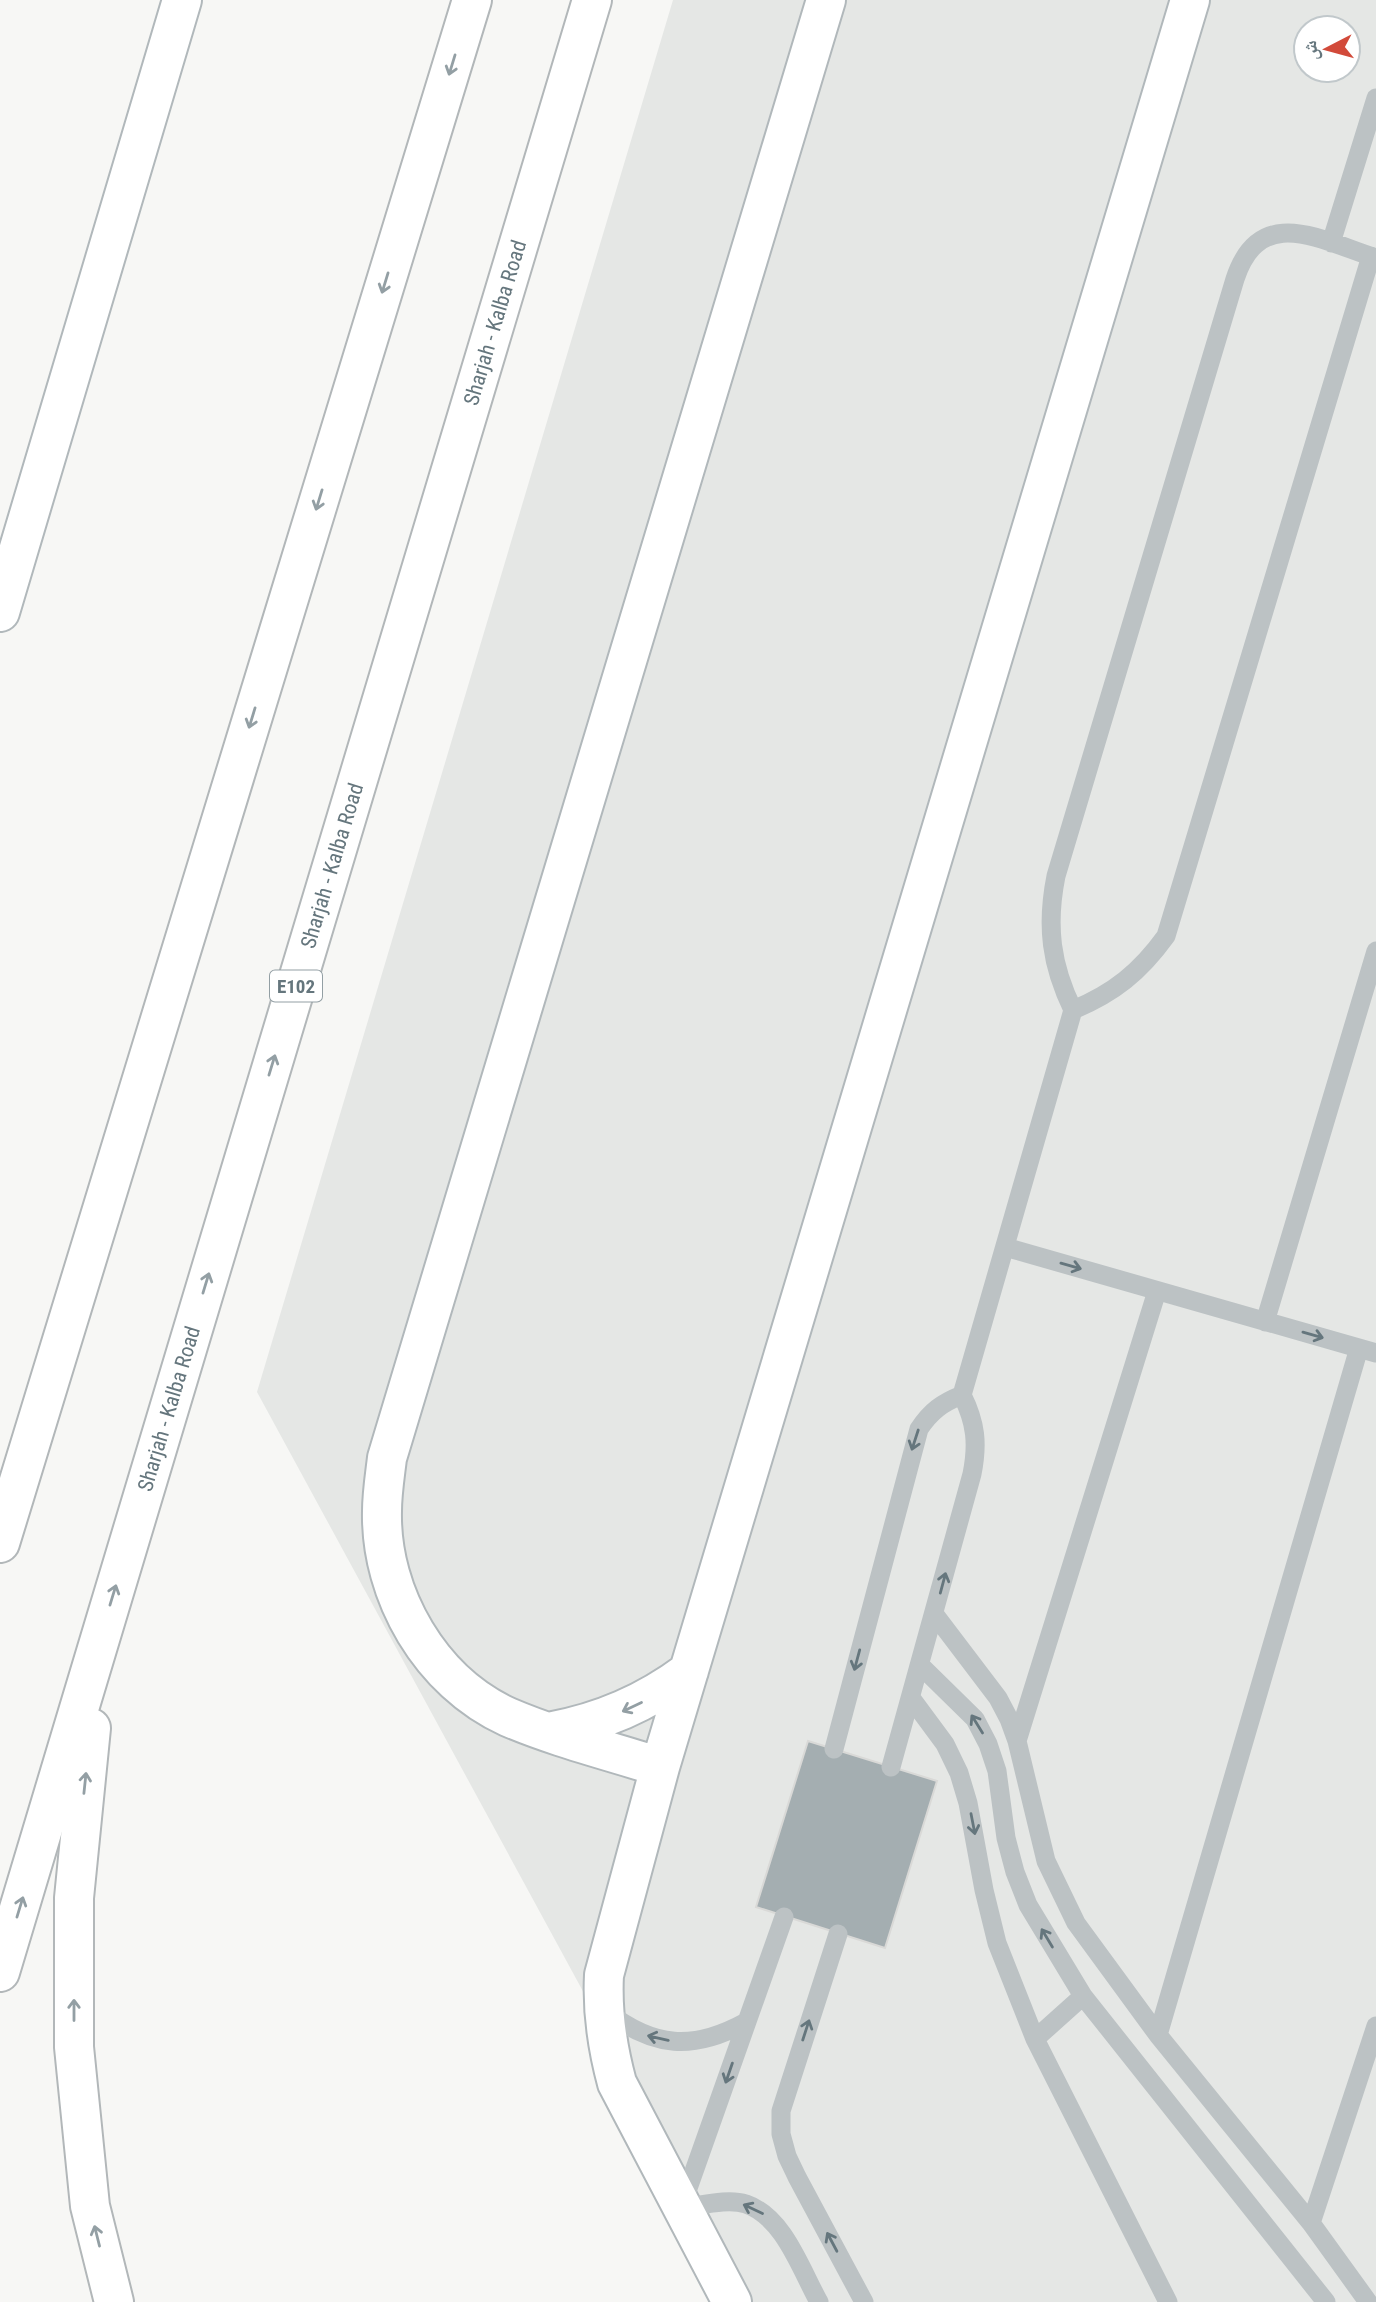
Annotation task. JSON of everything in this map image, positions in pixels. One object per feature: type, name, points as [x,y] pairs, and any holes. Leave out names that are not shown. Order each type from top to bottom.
[{"type":"main road","points":[[0,612],[182,0]]},
{"type":"main road","points":[[0,1543],[9,1495],[472,0]]},
{"type":"main road","name":"Sharjah - Kalba Road","points":[[0,1972],[592,0]]},
{"type":"main road","points":[[660,1767],[507,1716],[468,1692],[434,1659],[407,1619],[388,1567],[382,1512],[387,1458],[826,0]]},
{"type":"main road","points":[[732,2302],[617,2083],[607,2047],[602,2009],[610,1941],[1190,0]]},
{"type":"main road","points":[[100,1637],[74,1898],[74,2047],[90,2206],[114,2302]]},
{"type":"main road","points":[[549,1732],[609,1717],[637,1705],[689,1671]]},
{"type":"lane","points":[[1331,243],[1376,98]]},
{"type":"lane","points":[[891,1767],[935,1615],[977,1447],[974,1420],[962,1395],[1073,1010],[1059,981],[1050,946],[1049,911],[1056,876],[1235,279],[1243,256],[1261,238],[1284,231],[1373,257],[1166,936],[1148,961],[1127,982],[1101,998],[1073,1010]]},
{"type":"lane","points":[[1265,1322],[1376,951]]},
{"type":"lane","points":[[1005,1247],[1368,1351],[1158,2035]]},
{"type":"lane","points":[[1017,1741],[1157,1291]]},
{"type":"lane","points":[[834,1749],[919,1429],[929,1413],[944,1402],[962,1395]]},
{"type":"lane","points":[[935,1615],[998,1698],[1017,1741],[1037,1830],[1059,1892],[1094,1953],[1311,2223],[1368,2302]]},
{"type":"lane","points":[[920,1665],[975,1719],[988,1744],[997,1770],[1006,1838],[1015,1872],[1028,1905],[1083,1996],[1326,2302]]},
{"type":"lane","points":[[911,1698],[945,1744],[959,1773],[968,1803],[997,1943],[1035,2039],[1168,2302]]},
{"type":"lane","points":[[784,1916],[681,2208],[744,2203],[762,2212],[776,2225],[819,2302]]},
{"type":"lane","points":[[838,1934],[786,2089],[781,2134],[787,2156],[864,2302]]},
{"type":"lane","points":[[1035,2039],[1083,1996]]},
{"type":"lane","points":[[602,2009],[628,2028],[667,2041],[688,2043],[719,2037],[746,2022]]},
{"type":"lane","points":[[1311,2223],[1376,2026]]},
{"type":"shaded area","points":[[673,0],[1376,0],[1376,2302],[752,2302],[257,1392]]},
{"type":"building","points":[[808,1741],[937,1781],[885,1948],[756,1907]]}]
